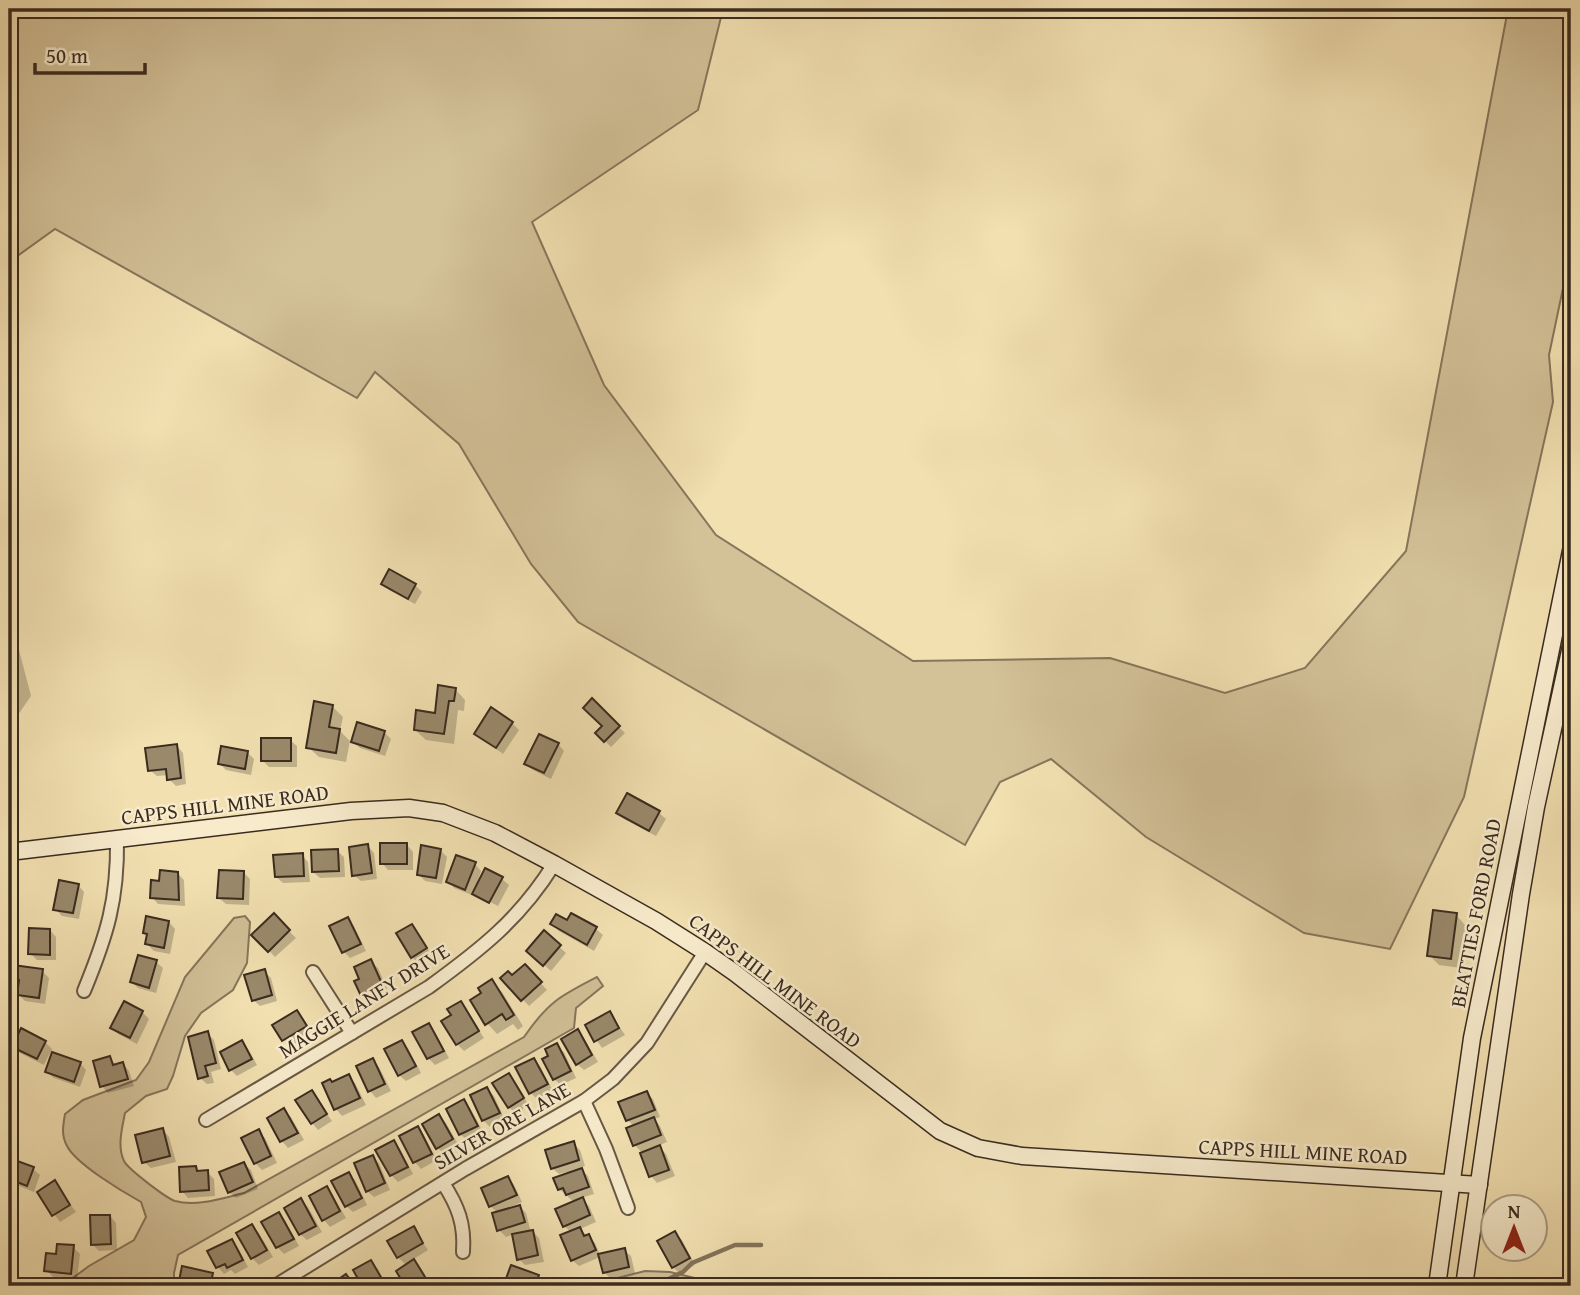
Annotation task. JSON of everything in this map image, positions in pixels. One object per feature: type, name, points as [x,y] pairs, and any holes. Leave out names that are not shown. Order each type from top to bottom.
[{"type":"street","name":"BEATTIES FORD ROAD","points":[[1437,1286],[1472,1038],[1571,551]]},
{"type":"street","name":"BEATTIES FORD ROAD","points":[[1464,1286],[1521,894],[1536,807],[1571,646]]},
{"type":"street","name":"CAPPS HILL MINE ROAD","points":[[9,852],[351,811],[409,808],[443,813],[495,833],[656,920],[735,973],[917,1116],[952,1138],[978,1148],[1022,1156],[1479,1185]]},
{"type":"street","points":[[84,991],[111,915],[117,874],[117,839]]},
{"type":"street","name":"MAGGIE LANEY DRIVE","points":[[206,1120],[429,987],[487,944],[536,894],[554,864]]},
{"type":"street","name":"SILVER ORE LANE","points":[[275,1286],[584,1101],[613,1079],[648,1043],[705,952]]},
{"type":"street","points":[[313,972],[352,1033]]},
{"type":"street","points":[[584,1101],[628,1208]]},
{"type":"street","points":[[443,1183],[461,1216],[463,1252]]},
{"type":"shaded area","points":[[9,9],[723,9],[698,110],[532,222],[604,385],[716,535],[913,661],[1110,658],[1225,693],[1305,668],[1406,551],[1508,9],[1571,9],[1571,250],[1549,355],[1553,402],[1464,797],[1390,949],[1304,933],[1146,837],[1051,759],[1000,782],[965,845],[578,622],[531,564],[459,444],[375,372],[357,398],[55,229],[9,262]]},
{"type":"shaded area","points":[[245,916],[250,922],[247,963],[233,990],[201,1013],[185,1036],[167,1089],[146,1096],[125,1113],[120,1144],[124,1161],[164,1195],[183,1203],[244,1193],[524,1037],[548,1008],[573,989],[597,977],[603,986],[576,1008],[574,1028],[178,1255],[174,1286],[62,1286],[89,1266],[134,1240],[146,1217],[141,1202],[101,1177],[72,1153],[64,1138],[65,1114],[83,1100],[136,1080],[149,1062],[185,977],[234,918]]},
{"type":"shaded area","points":[[645,1271],[670,1272],[695,1278],[697,1286],[587,1286]]},
{"type":"building","points":[[389,569],[416,584],[408,599],[381,584]]},
{"type":"building","points":[[9,647],[18,681],[9,694]]},
{"type":"building","points":[[438,685],[456,688],[454,701],[449,701],[444,734],[414,730],[416,710],[435,713]]},
{"type":"building","points":[[592,698],[620,726],[604,742],[595,733],[602,726],[583,708]]},
{"type":"building","points":[[314,701],[333,705],[329,727],[340,729],[336,753],[306,748]]},
{"type":"building","points":[[491,707],[513,722],[496,748],[474,734]]},
{"type":"building","points":[[357,722],[385,731],[379,751],[351,742]]},
{"type":"building","points":[[539,734],[559,743],[544,773],[524,764]]},
{"type":"building","points":[[261,738],[291,738],[291,761],[261,761]]},
{"type":"building","points":[[177,744],[181,778],[167,780],[166,769],[148,771],[145,748]]},
{"type":"building","points":[[221,746],[248,751],[245,769],[218,764]]},
{"type":"building","points":[[627,793],[660,811],[649,831],[616,813]]},
{"type":"building","points":[[380,843],[407,843],[407,864],[380,864]]},
{"type":"building","points":[[368,844],[372,873],[352,876],[349,847]]},
{"type":"building","points":[[421,845],[441,849],[436,878],[417,875]]},
{"type":"building","points":[[338,849],[339,871],[312,872],[311,850]]},
{"type":"building","points":[[303,853],[304,876],[275,877],[273,855]]},
{"type":"building","points":[[456,855],[476,862],[465,890],[446,882]]},
{"type":"building","points":[[485,868],[503,877],[489,903],[472,894]]},
{"type":"building","points":[[160,870],[178,872],[179,900],[150,898],[151,880],[159,881]]},
{"type":"building","points":[[219,870],[244,871],[243,899],[217,898]]},
{"type":"building","points":[[59,880],[79,884],[73,913],[53,910]]},
{"type":"building","points":[[1433,910],[1457,913],[1451,959],[1427,956]]},
{"type":"building","points":[[274,913],[290,930],[268,952],[251,935]]},
{"type":"building","points":[[571,913],[597,927],[587,945],[550,924],[556,914],[567,920]]},
{"type":"building","points":[[146,916],[169,921],[164,948],[145,944],[147,934],[143,933]]},
{"type":"building","points":[[348,917],[361,944],[342,953],[329,926]]},
{"type":"building","points":[[412,924],[427,948],[411,958],[396,933]]},
{"type":"building","points":[[29,928],[50,929],[50,955],[28,954]]},
{"type":"building","points":[[544,930],[561,945],[543,966],[526,951]]},
{"type":"building","points":[[138,955],[157,960],[149,988],[130,982]]},
{"type":"building","points":[[371,959],[383,986],[361,996],[354,981],[359,979],[354,967]]},
{"type":"building","points":[[525,964],[542,982],[521,1001],[500,978],[508,971],[512,975]]},
{"type":"building","points":[[13,965],[43,969],[39,998],[17,995],[19,980],[11,979]]},
{"type":"building","points":[[265,969],[272,995],[252,1001],[244,975]]},
{"type":"building","points":[[492,979],[514,1015],[506,1020],[502,1014],[485,1025],[470,1000],[481,993],[478,988]]},
{"type":"building","points":[[124,1001],[143,1011],[130,1038],[110,1028]]},
{"type":"building","points":[[461,1001],[479,1031],[456,1045],[441,1021],[451,1015],[447,1009]]},
{"type":"building","points":[[297,1010],[307,1026],[282,1041],[272,1025]]},
{"type":"building","points":[[610,1011],[619,1028],[594,1042],[585,1025]]},
{"type":"building","points":[[429,1023],[444,1051],[427,1059],[412,1032]]},
{"type":"building","points":[[21,1028],[46,1041],[37,1059],[12,1047]]},
{"type":"building","points":[[578,1029],[592,1055],[576,1065],[561,1039]]},
{"type":"building","points":[[208,1031],[216,1063],[205,1066],[208,1076],[198,1079],[188,1037]]},
{"type":"building","points":[[242,1040],[252,1059],[229,1071],[220,1052]]},
{"type":"building","points":[[402,1040],[416,1066],[398,1076],[384,1049]]},
{"type":"building","points":[[557,1043],[571,1071],[553,1080],[542,1059],[548,1056],[545,1049]]},
{"type":"building","points":[[52,1052],[81,1062],[74,1082],[45,1072]]},
{"type":"building","points":[[110,1056],[113,1065],[123,1062],[128,1079],[100,1087],[93,1061]]},
{"type":"building","points":[[373,1058],[385,1084],[368,1092],[356,1066]]},
{"type":"building","points":[[534,1058],[548,1084],[529,1094],[515,1067]]},
{"type":"building","points":[[509,1073],[524,1098],[508,1108],[492,1083]]},
{"type":"building","points":[[349,1074],[360,1098],[334,1110],[322,1083],[330,1079],[332,1082]]},
{"type":"building","points":[[487,1087],[500,1113],[482,1121],[470,1095]]},
{"type":"building","points":[[312,1090],[327,1114],[311,1124],[295,1100]]},
{"type":"building","points":[[647,1091],[655,1110],[626,1121],[618,1102]]},
{"type":"building","points":[[464,1099],[478,1126],[459,1135],[446,1109]]},
{"type":"building","points":[[284,1108],[298,1133],[280,1142],[267,1118]]},
{"type":"building","points":[[439,1114],[453,1139],[436,1149],[422,1124]]},
{"type":"building","points":[[654,1117],[661,1135],[633,1146],[626,1128]]},
{"type":"building","points":[[418,1126],[432,1154],[413,1163],[399,1136]]},
{"type":"building","points":[[163,1128],[170,1156],[142,1163],[135,1135]]},
{"type":"building","points":[[259,1129],[271,1156],[254,1164],[241,1138]]},
{"type":"building","points":[[394,1140],[408,1167],[390,1176],[375,1150]]},
{"type":"building","points":[[574,1141],[579,1160],[551,1169],[545,1150]]},
{"type":"building","points":[[660,1145],[669,1170],[649,1177],[640,1153]]},
{"type":"building","points":[[373,1155],[385,1183],[366,1192],[354,1163]]},
{"type":"building","points":[[9,1158],[34,1167],[27,1186],[9,1179]]},
{"type":"building","points":[[244,1162],[253,1182],[228,1193],[219,1172]]},
{"type":"building","points":[[196,1166],[197,1171],[208,1170],[209,1190],[180,1192],[179,1167]]},
{"type":"building","points":[[582,1168],[589,1187],[566,1195],[563,1188],[558,1190],[553,1178]]},
{"type":"building","points":[[349,1172],[362,1198],[345,1207],[331,1181]]},
{"type":"building","points":[[508,1176],[517,1195],[489,1207],[481,1188]]},
{"type":"building","points":[[55,1180],[70,1205],[52,1216],[37,1192]]},
{"type":"building","points":[[327,1186],[340,1211],[322,1221],[309,1196]]},
{"type":"building","points":[[583,1197],[590,1215],[563,1227],[555,1209]]},
{"type":"building","points":[[301,1198],[316,1226],[299,1235],[284,1208]]},
{"type":"building","points":[[520,1205],[525,1222],[497,1231],[492,1213]]},
{"type":"building","points":[[279,1212],[294,1239],[276,1248],[261,1222]]},
{"type":"building","points":[[90,1215],[110,1215],[111,1244],[91,1245]]},
{"type":"building","points":[[252,1224],[267,1250],[251,1259],[236,1233]]},
{"type":"building","points":[[414,1226],[423,1243],[397,1258],[387,1241]]},
{"type":"building","points":[[580,1227],[584,1236],[589,1234],[596,1250],[571,1261],[560,1235]]},
{"type":"building","points":[[533,1230],[538,1255],[517,1260],[512,1234]]},
{"type":"building","points":[[675,1231],[690,1258],[672,1268],[657,1241]]},
{"type":"building","points":[[232,1239],[243,1260],[227,1268],[225,1264],[216,1268],[207,1251]]},
{"type":"building","points":[[57,1244],[74,1245],[71,1274],[44,1271],[46,1253],[56,1254]]},
{"type":"building","points":[[625,1248],[629,1267],[603,1273],[598,1254]]},
{"type":"building","points":[[414,1259],[428,1282],[421,1286],[405,1286],[396,1271]]},
{"type":"building","points":[[371,1260],[386,1286],[362,1286],[353,1270]]},
{"type":"building","points":[[511,1265],[539,1275],[535,1286],[504,1284]]},
{"type":"building","points":[[182,1266],[213,1273],[210,1286],[178,1286]]},
{"type":"building","points":[[346,1274],[355,1286],[329,1286]]},
{"type":"waterway","points":[[654,1286],[683,1272],[692,1263],[735,1245],[761,1245]]}]
